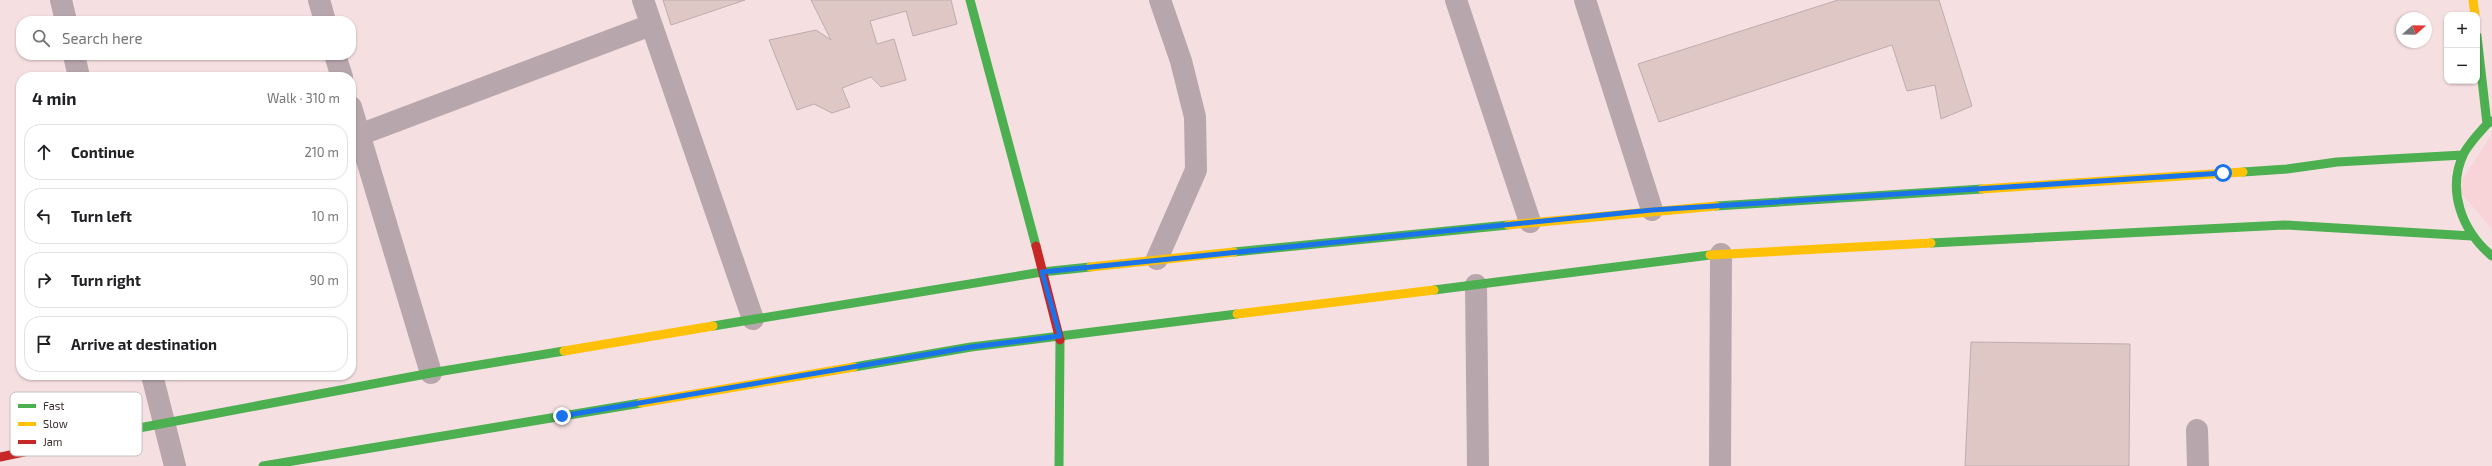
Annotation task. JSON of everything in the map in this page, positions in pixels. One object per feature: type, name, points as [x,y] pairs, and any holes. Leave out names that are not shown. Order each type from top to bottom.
[{"type":"main road","points":[[970,0],[1060,336],[1059,466]]},
{"type":"main road","points":[[2473,0],[2475,12]]},
{"type":"main road","points":[[2479,48],[2490,122],[2463,155],[2457,188],[2461,214],[2472,236],[2492,256]]},
{"type":"main road","points":[[142,428],[431,373],[1042,272],[1157,259],[1652,210],[2271,170],[2338,162],[2463,155]]},
{"type":"main road","points":[[263,466],[971,347],[1721,254],[2284,224],[2472,236]]},
{"type":"main road","points":[[0,457],[10,455]]},
{"type":"street","points":[[60,0],[65,16]]},
{"type":"street","points":[[319,0],[324,16]]},
{"type":"street","points":[[643,0],[753,319]]},
{"type":"street","points":[[1157,259],[1196,170],[1195,117],[1181,61],[1160,0]]},
{"type":"street","points":[[1456,0],[1530,222]]},
{"type":"street","points":[[1585,0],[1652,210]]},
{"type":"street","points":[[359,135],[651,25]]},
{"type":"street","points":[[75,60],[78,72]]},
{"type":"street","points":[[337,60],[341,72]]},
{"type":"street","points":[[356,124],[431,373]]},
{"type":"street","points":[[1720,466],[1721,254]]},
{"type":"street","points":[[1476,284],[1478,466]]},
{"type":"street","points":[[153,380],[175,466]]},
{"type":"street","points":[[2198,430],[2198,466]]},
{"type":"shaded area","points":[[2492,134],[2492,229],[2457,188]]},
{"type":"building","points":[[663,0],[745,0],[671,25]]},
{"type":"building","points":[[811,0],[951,0],[957,24],[913,36],[906,11],[870,21],[877,44],[894,39],[906,80],[881,87],[871,77],[842,88],[850,107],[832,113],[814,104],[797,110],[769,40],[816,30],[831,40]]},
{"type":"building","points":[[1838,0],[1939,0],[1972,106],[1941,119],[1935,85],[1907,91],[1892,45],[1659,122],[1638,64]]},
{"type":"building","points":[[1971,342],[2130,344],[2129,466],[1965,466]]},
{"type":"traffic: fast","points":[[970,0],[1036,246]]},
{"type":"traffic: fast","points":[[2478,48],[2487,124]]},
{"type":"traffic: fast","points":[[2492,121],[2487,124],[2478,134],[2464,153],[2459,167],[2457,181],[2457,195],[2465,222],[2472,235],[2492,256]]},
{"type":"traffic: fast","points":[[2243,172],[2287,169],[2337,162],[2463,155]]},
{"type":"traffic: fast","points":[[1716,206],[1982,189]]},
{"type":"traffic: fast","points":[[1234,252],[1508,225]]},
{"type":"traffic: fast","points":[[1931,243],[2284,225],[2472,236]]},
{"type":"traffic: fast","points":[[1434,290],[1710,255]]},
{"type":"traffic: fast","points":[[713,326],[1042,272],[1090,267]]},
{"type":"traffic: fast","points":[[854,367],[971,347],[1237,314]]},
{"type":"traffic: fast","points":[[1059,466],[1060,340]]},
{"type":"traffic: fast","points":[[142,427],[431,373],[564,351]]},
{"type":"traffic: fast","points":[[263,466],[641,403]]},
{"type":"traffic: slow","points":[[2473,0],[2475,12]]},
{"type":"traffic: slow","points":[[1982,189],[2243,172]]},
{"type":"traffic: slow","points":[[1508,225],[1716,206]]},
{"type":"traffic: slow","points":[[1710,255],[1931,243]]},
{"type":"traffic: slow","points":[[1090,267],[1234,252]]},
{"type":"traffic: slow","points":[[1237,314],[1434,290]]},
{"type":"traffic: slow","points":[[564,351],[713,326]]},
{"type":"traffic: slow","points":[[641,403],[854,367]]},
{"type":"traffic: jam","points":[[1036,246],[1060,340]]},
{"type":"traffic: jam","points":[[0,457],[10,455]]},
{"type":"route","points":[[562,416],[971,347],[1060,336],[1042,272],[1172,257],[1652,210],[2223,173]]}]
